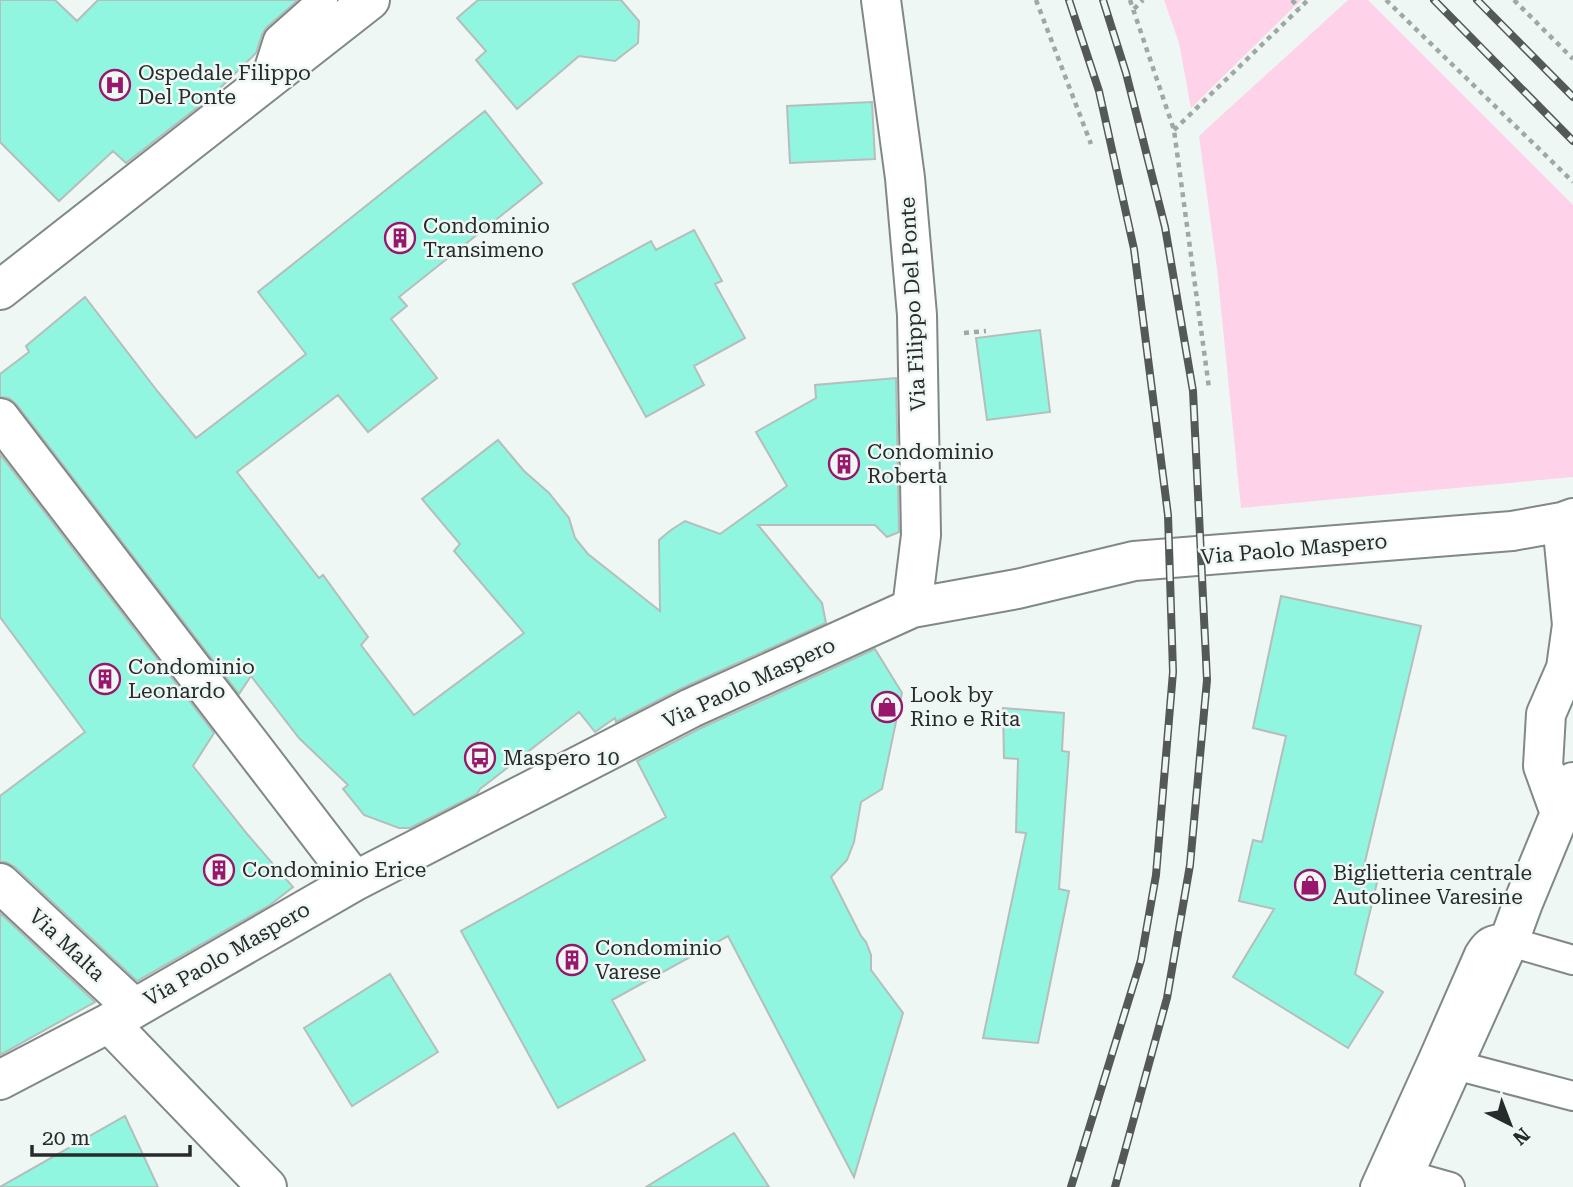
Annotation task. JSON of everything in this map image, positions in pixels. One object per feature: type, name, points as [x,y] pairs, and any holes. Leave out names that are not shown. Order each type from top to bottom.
[{"type":"street","points":[[0,290],[370,0]]},
{"type":"street","name":"Via Filippo Del Ponte","points":[[881,0],[905,178],[917,315],[921,536],[912,608]]},
{"type":"street","points":[[0,418],[355,881]]},
{"type":"street","points":[[1390,1179],[1444,1062],[1509,942],[1567,797],[1543,766],[1546,714],[1566,668],[1572,625],[1568,520]]},
{"type":"street","name":"Via Paolo Maspero","points":[[0,1080],[121,1016],[355,881],[691,708],[912,608],[1017,589],[1134,561],[1512,531],[1568,520]]},
{"type":"street","name":"Via Malta","points":[[0,883],[121,1016],[267,1187]]},
{"type":"lane","points":[[264,84],[278,40],[323,0]]},
{"type":"lane","points":[[1509,942],[1573,960]]},
{"type":"lane","points":[[1444,1062],[1573,1096]]},
{"type":"lane","points":[[1390,1179],[1450,1187]]},
{"type":"path","points":[[1036,0],[1091,144]]},
{"type":"path","points":[[1130,0],[1174,130],[1209,388]]},
{"type":"path","points":[[1133,9],[1143,0]]},
{"type":"path","points":[[1292,0],[1299,8]]},
{"type":"path","points":[[1174,130],[1308,0]]},
{"type":"path","points":[[1385,0],[1573,182]]},
{"type":"path","points":[[1514,0],[1573,59]]},
{"type":"shaded area","points":[[1164,0],[1301,0],[1191,108],[1179,43]]},
{"type":"shaded area","points":[[1348,0],[1368,0],[1573,205],[1573,477],[1241,508],[1217,269],[1199,136]]},
{"type":"building","name":"Ospedale Filippo Del Ponte","points":[[0,0],[55,0],[77,21],[98,0],[298,0],[266,28],[256,53],[212,96],[126,163],[113,151],[59,201],[0,142]]},
{"type":"building","points":[[478,0],[621,0],[639,21],[638,43],[615,61],[579,56],[517,109],[476,60],[486,51],[457,18]]},
{"type":"building","points":[[872,102],[875,159],[790,163],[787,106]]},
{"type":"building","points":[[485,111],[542,183],[399,297],[407,306],[391,319],[437,378],[368,432],[338,395],[237,472],[319,578],[323,575],[368,637],[361,645],[414,715],[524,633],[454,551],[460,544],[422,499],[498,440],[569,518],[575,538],[588,554],[660,611],[659,540],[685,521],[720,534],[787,486],[756,432],[816,398],[815,385],[896,378],[899,532],[887,537],[875,525],[758,525],[822,603],[826,623],[682,688],[616,722],[615,718],[595,732],[579,712],[477,794],[410,828],[399,828],[364,815],[343,789],[348,785],[299,738],[251,676],[239,694],[17,405],[9,398],[0,397],[0,374],[29,352],[26,346],[85,297],[196,438],[306,354],[258,292]]},
{"type":"building","points":[[694,230],[722,281],[715,284],[745,338],[694,366],[704,385],[646,417],[573,284],[651,241],[656,250]]},
{"type":"building","points":[[1040,330],[1050,412],[987,420],[976,338]]},
{"type":"building","points":[[0,454],[214,733],[193,766],[293,887],[270,905],[137,981],[15,867],[0,862],[0,796],[85,732],[0,617]]},
{"type":"building","points":[[1281,596],[1421,626],[1364,866],[1380,870],[1355,974],[1383,992],[1348,1048],[1233,977],[1274,909],[1239,901],[1253,840],[1262,842],[1286,736],[1253,728]]},
{"type":"building","points":[[875,649],[902,693],[882,789],[861,802],[854,842],[847,860],[831,877],[866,942],[871,955],[871,970],[903,1013],[854,1177],[728,936],[612,1000],[645,1060],[558,1108],[461,931],[666,817],[637,761],[701,728]]},
{"type":"building","points":[[1003,708],[1064,713],[1062,751],[1069,752],[1059,889],[1069,891],[1038,1043],[983,1038],[1026,833],[1016,832],[1018,759],[1004,758]]},
{"type":"building","points":[[0,913],[95,1002],[0,1055]]},
{"type":"building","points":[[390,974],[438,1052],[352,1106],[304,1028]]},
{"type":"building","points":[[125,1116],[158,1187],[0,1187]]},
{"type":"building","points":[[734,1133],[769,1187],[646,1187]]},
{"type":"railway","points":[[1069,0],[1099,91],[1134,249],[1168,515],[1173,672],[1156,875],[1141,960],[1071,1187]]},
{"type":"railway","points":[[1103,0],[1126,73],[1165,227],[1193,391],[1207,680],[1190,865],[1167,998],[1115,1187]]},
{"type":"railway","points":[[1434,0],[1573,141]]},
{"type":"railway","points":[[1477,0],[1573,97]]},
{"type":"place","name":"Ospedale Filippo Del Ponte","points":[[115,85]]},
{"type":"place","name":"Condominio Transimeno","points":[[400,238]]},
{"type":"place","name":"Condominio Roberta","points":[[844,464]]},
{"type":"place","name":"Condominio Leonardo","points":[[105,679]]},
{"type":"place","name":"Look by Rino e Rita","points":[[887,707]]},
{"type":"place","name":"Maspero 10","points":[[480,758]]},
{"type":"place","name":"Condominio Erice","points":[[219,870]]},
{"type":"place","name":"Biglietteria centrale Autolinee Varesine","points":[[1310,885]]},
{"type":"place","name":"Condominio Varese","points":[[572,960]]}]
